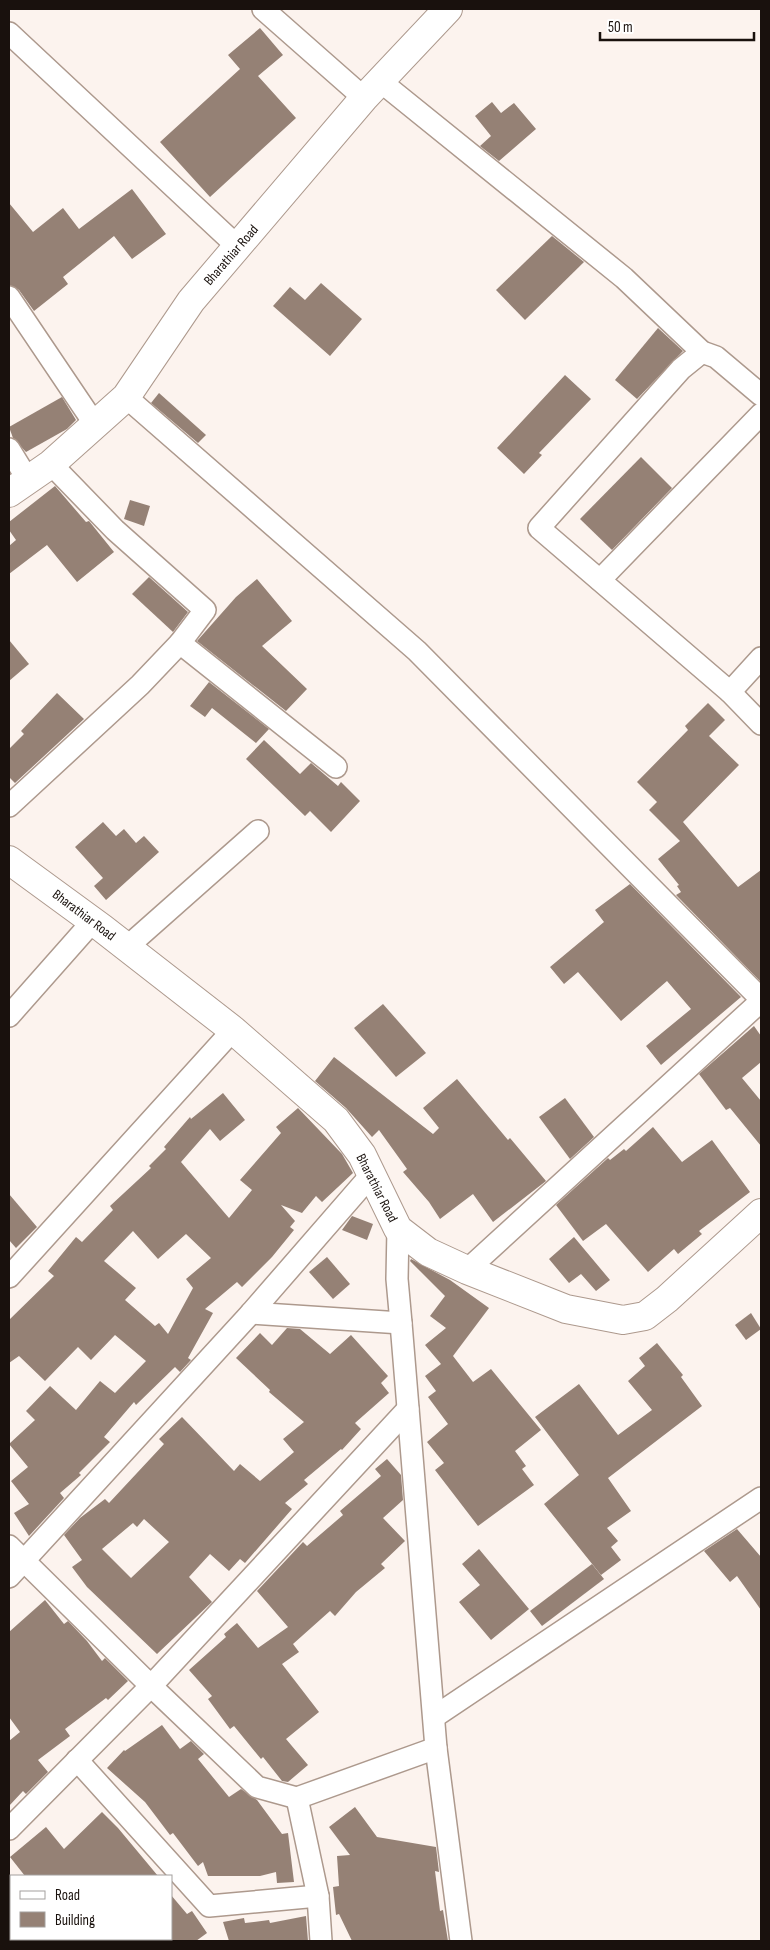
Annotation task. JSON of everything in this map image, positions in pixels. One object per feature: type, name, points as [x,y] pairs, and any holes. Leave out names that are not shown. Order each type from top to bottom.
[{"type":"main road","name":"Bharathiar Road","points":[[18,487],[51,464],[96,426],[126,397],[191,301],[372,90],[448,9]]},
{"type":"main road","name":"Bharathiar Road","points":[[9,860],[93,921],[233,1030],[336,1120],[362,1155],[398,1229],[428,1252],[467,1270],[566,1309],[623,1320],[645,1316],[668,1299],[761,1213]]},
{"type":"street","points":[[263,9],[624,278],[702,352],[716,357],[761,395]]},
{"type":"street","points":[[9,33],[238,247]]},
{"type":"street","points":[[9,297],[96,426]]},
{"type":"street","points":[[702,352],[682,369],[539,528],[730,692],[761,724]]},
{"type":"street","points":[[126,397],[417,651],[761,1000],[467,1270]]},
{"type":"street","points":[[600,580],[761,414]]},
{"type":"street","points":[[9,449],[18,487]]},
{"type":"street","points":[[9,806],[140,685],[180,643],[205,610],[115,530],[51,464]]},
{"type":"street","points":[[180,643],[336,767]]},
{"type":"street","points":[[730,692],[761,658]]},
{"type":"street","points":[[127,947],[258,831]]},
{"type":"street","points":[[9,1016],[93,921]]},
{"type":"street","points":[[9,1277],[233,1030]]},
{"type":"street","points":[[16,1570],[251,1313],[371,1175]]},
{"type":"street","points":[[398,1229],[398,1279],[401,1323],[436,1748],[461,1941]]},
{"type":"street","points":[[251,1313],[401,1323]]},
{"type":"street","points":[[9,1829],[151,1686],[408,1409]]},
{"type":"street","points":[[434,1717],[759,1504]]},
{"type":"street","points":[[9,1546],[16,1570],[151,1686],[257,1787],[297,1798],[436,1748]]},
{"type":"street","points":[[77,1760],[209,1906],[318,1896]]},
{"type":"street","points":[[297,1798],[318,1896],[321,1941]]},
{"type":"building","points":[[260,28],[283,55],[258,76],[296,118],[210,197],[160,142],[240,69],[228,55]]},
{"type":"building","points":[[492,102],[501,113],[514,103],[536,129],[499,161],[480,146],[491,136],[475,116]]},
{"type":"building","points":[[132,189],[166,234],[132,259],[114,236],[63,277],[68,284],[34,311],[19,290],[9,285],[9,203],[33,232],[63,208],[79,229]]},
{"type":"building","points":[[552,236],[584,262],[525,320],[496,290]]},
{"type":"building","points":[[321,283],[362,319],[330,356],[273,306],[290,287],[305,300]]},
{"type":"building","points":[[658,328],[683,351],[637,399],[615,380]]},
{"type":"building","points":[[565,375],[591,399],[539,453],[542,455],[524,474],[497,448]]},
{"type":"building","points":[[159,393],[206,435],[198,443],[151,403]]},
{"type":"building","points":[[62,397],[76,420],[67,429],[26,452],[13,438],[9,427]]},
{"type":"building","points":[[641,457],[672,488],[612,550],[580,519]]},
{"type":"building","points":[[55,486],[86,522],[89,521],[114,552],[77,582],[47,545],[9,574],[9,546],[16,540],[9,530],[9,522]]},
{"type":"building","points":[[130,500],[150,506],[144,526],[124,519]]},
{"type":"building","points":[[149,577],[188,612],[173,632],[132,594]]},
{"type":"building","points":[[257,579],[292,621],[262,646],[307,689],[286,711],[197,641],[236,597]]},
{"type":"building","points":[[9,640],[29,664],[9,681]]},
{"type":"building","points":[[209,682],[269,729],[256,743],[212,708],[205,717],[190,706]]},
{"type":"building","points":[[57,693],[84,719],[15,783],[9,777],[9,749],[24,734],[21,731]]},
{"type":"building","points":[[708,703],[725,720],[709,736],[739,765],[683,822],[738,887],[761,870],[760,981],[676,895],[681,892],[677,886],[679,885],[658,859],[680,841],[649,810],[657,802],[637,782],[688,730],[685,726]]},
{"type":"building","points":[[264,740],[300,774],[311,763],[338,786],[341,782],[360,801],[331,832],[310,811],[305,816],[246,759]]},
{"type":"building","points":[[103,822],[116,836],[124,829],[136,843],[144,836],[159,852],[106,900],[94,886],[103,878],[75,847]]},
{"type":"building","points":[[630,884],[741,997],[661,1065],[646,1046],[691,1009],[667,981],[621,1021],[578,972],[564,984],[550,967],[604,922],[595,910]]},
{"type":"building","points":[[383,1004],[426,1053],[396,1077],[354,1028]]},
{"type":"building","points":[[754,1026],[761,1036],[761,1062],[742,1078],[761,1101],[761,1146],[730,1108],[726,1110],[699,1074]]},
{"type":"building","points":[[334,1057],[433,1134],[439,1128],[423,1108],[457,1079],[508,1140],[510,1138],[546,1181],[493,1222],[473,1194],[440,1219],[429,1202],[403,1172],[407,1169],[379,1130],[372,1137],[346,1108],[315,1081]]},
{"type":"building","points":[[223,1093],[245,1120],[220,1141],[210,1129],[181,1162],[229,1218],[252,1190],[240,1180],[281,1133],[276,1127],[298,1108],[342,1154],[353,1173],[322,1202],[316,1196],[302,1213],[281,1205],[295,1221],[290,1227],[294,1230],[272,1257],[242,1287],[237,1282],[205,1309],[213,1313],[188,1358],[191,1360],[180,1372],[175,1367],[136,1405],[134,1402],[104,1437],[110,1442],[79,1473],[81,1475],[60,1493],[64,1498],[29,1536],[14,1513],[29,1504],[11,1481],[28,1467],[9,1444],[35,1420],[26,1411],[50,1386],[76,1410],[100,1381],[115,1393],[146,1361],[115,1335],[91,1360],[78,1347],[45,1381],[19,1356],[9,1363],[9,1320],[54,1276],[48,1271],[76,1237],[82,1242],[113,1210],[110,1206],[151,1168],[149,1166],[166,1149],[164,1147],[190,1117],[191,1119]],"holes":[[[133,1231],[158,1259],[186,1234],[211,1258],[186,1279],[193,1288],[168,1334],[159,1323],[155,1326],[125,1300],[136,1288],[104,1261]]]},
{"type":"building","points":[[565,1098],[594,1137],[570,1159],[539,1117]]},
{"type":"building","points":[[653,1127],[682,1162],[712,1140],[750,1192],[699,1231],[702,1234],[678,1254],[674,1249],[648,1272],[606,1224],[583,1241],[556,1205],[608,1158],[610,1160],[624,1149],[626,1151]]},
{"type":"building","points":[[9,1194],[37,1227],[16,1248],[9,1240]]},
{"type":"building","points":[[352,1216],[373,1224],[367,1240],[342,1230]]},
{"type":"building","points":[[574,1237],[610,1280],[596,1291],[581,1274],[569,1283],[549,1259]]},
{"type":"building","points":[[327,1257],[350,1284],[333,1299],[309,1272]]},
{"type":"building","points":[[411,1259],[450,1280],[489,1308],[453,1356],[473,1382],[491,1369],[541,1430],[515,1451],[526,1466],[522,1469],[534,1485],[478,1526],[435,1470],[444,1463],[427,1442],[448,1424],[428,1397],[436,1391],[425,1376],[441,1364],[425,1345],[446,1328],[430,1316],[445,1296],[410,1261]]},
{"type":"building","points":[[751,1313],[761,1329],[746,1340],[735,1325]]},
{"type":"building","points":[[287,1328],[300,1329],[330,1354],[351,1335],[388,1376],[381,1383],[389,1393],[355,1423],[361,1429],[342,1450],[304,1480],[308,1484],[285,1503],[292,1509],[245,1563],[240,1559],[229,1571],[210,1554],[189,1577],[212,1602],[157,1654],[87,1587],[72,1567],[82,1560],[64,1535],[80,1518],[105,1499],[109,1503],[164,1444],[159,1439],[182,1417],[234,1471],[240,1464],[260,1481],[294,1452],[283,1439],[304,1422],[269,1392],[270,1390],[236,1358],[260,1333],[272,1345]],"holes":[[[144,1519],[169,1542],[131,1578],[102,1549],[133,1523],[137,1527]]]},
{"type":"building","points":[[657,1343],[683,1375],[681,1377],[702,1406],[608,1478],[631,1511],[607,1528],[618,1541],[611,1547],[621,1560],[601,1575],[544,1504],[579,1475],[535,1417],[579,1384],[618,1435],[652,1410],[628,1381],[645,1366],[639,1358]]},
{"type":"building","points":[[387,1459],[401,1475],[403,1500],[383,1518],[405,1541],[381,1564],[385,1568],[356,1592],[335,1616],[330,1611],[293,1644],[299,1652],[282,1664],[319,1712],[286,1739],[308,1765],[288,1782],[282,1781],[234,1726],[230,1729],[208,1699],[212,1696],[189,1670],[226,1637],[224,1634],[237,1623],[258,1648],[288,1627],[257,1591],[303,1542],[307,1546],[343,1515],[340,1511],[381,1476],[375,1469]]},
{"type":"building","points":[[737,1529],[761,1557],[761,1610],[737,1576],[730,1582],[704,1551]]},
{"type":"building","points":[[479,1549],[529,1609],[491,1640],[459,1602],[480,1585],[462,1564]]},
{"type":"building","points":[[592,1564],[604,1579],[542,1626],[530,1611]]},
{"type":"building","points":[[45,1600],[64,1624],[68,1621],[87,1641],[102,1661],[105,1658],[128,1681],[108,1700],[106,1698],[65,1729],[70,1736],[38,1760],[48,1772],[26,1794],[23,1791],[9,1806],[9,1741],[20,1732],[9,1717],[9,1632]]},
{"type":"building","points":[[162,1725],[180,1749],[191,1741],[204,1754],[198,1759],[229,1797],[241,1789],[257,1800],[282,1834],[288,1833],[294,1882],[277,1883],[276,1872],[260,1876],[208,1876],[203,1862],[198,1866],[173,1833],[170,1835],[145,1802],[107,1768],[124,1750]]},
{"type":"building","points":[[355,1807],[377,1837],[436,1847],[439,1872],[435,1871],[440,1911],[443,1910],[448,1941],[352,1941],[339,1914],[336,1915],[333,1887],[339,1886],[337,1856],[350,1855],[329,1827]]},
{"type":"building","points":[[102,1812],[157,1875],[24,1875],[10,1857],[46,1827],[64,1849]]},
{"type":"building","points":[[172,1896],[187,1914],[192,1911],[207,1933],[196,1941],[171,1941]]},
{"type":"building","points":[[306,1916],[308,1941],[229,1941],[223,1922],[244,1918],[245,1923],[269,1920],[270,1923]]}]
